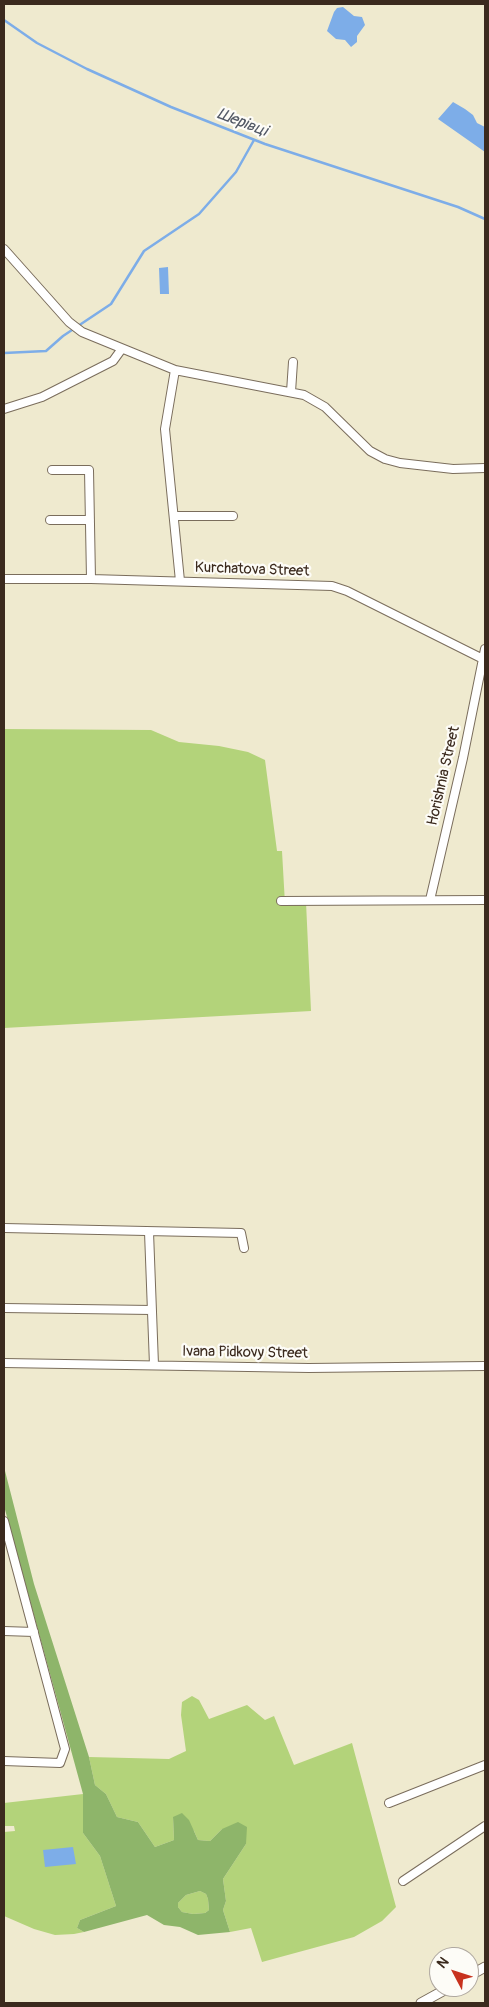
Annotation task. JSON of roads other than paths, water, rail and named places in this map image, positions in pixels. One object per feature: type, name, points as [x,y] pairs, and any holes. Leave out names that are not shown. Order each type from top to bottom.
[{"type":"street","points":[[4,249],[76,327],[121,350],[175,370],[304,395],[325,407],[370,451],[400,463],[444,468],[485,468]]},
{"type":"street","points":[[4,409],[42,397],[106,365],[119,356],[121,350]]},
{"type":"street","points":[[291,392],[293,362]]},
{"type":"street","points":[[175,370],[165,429],[180,581]]},
{"type":"street","points":[[52,470],[89,470],[91,579]]},
{"type":"street","points":[[175,516],[234,516]]},
{"type":"street","points":[[50,520],[90,520]]},
{"type":"street","name":"Kurchatova Street","points":[[4,579],[91,579],[332,586],[355,594],[484,659]]},
{"type":"street","name":"Horishnia Street","points":[[430,900],[463,758],[485,649]]},
{"type":"street","points":[[281,901],[485,900]]},
{"type":"street","points":[[4,1228],[242,1233],[244,1248]]},
{"type":"street","points":[[149,1232],[154,1365]]},
{"type":"street","points":[[4,1308],[152,1310]]},
{"type":"street","name":"Ivana Pidkovy Street","points":[[4,1363],[310,1368],[485,1366]]},
{"type":"street","points":[[4,1521],[65,1748],[60,1762],[4,1761]]},
{"type":"street","points":[[4,1631],[34,1632]]},
{"type":"street","points":[[389,1803],[485,1765]]},
{"type":"street","points":[[403,1881],[485,1826]]},
{"type":"water","points":[[343,7],[354,16],[362,17],[365,25],[357,36],[357,42],[351,47],[345,40],[336,39],[327,31],[334,12],[337,8]]},
{"type":"water","points":[[453,102],[473,115],[477,123],[485,127],[485,152],[438,119]]},
{"type":"water","points":[[168,267],[169,294],[160,294],[159,268]]},
{"type":"water","points":[[73,1847],[76,1864],[45,1867],[43,1850]]},
{"type":"waterway","name":"Шерівці","points":[[4,20],[37,43],[87,69],[171,107],[265,144],[458,207],[485,219]]},
{"type":"waterway","points":[[4,353],[46,351],[63,336],[111,304],[144,251],[199,214],[236,172],[254,140]]}]
